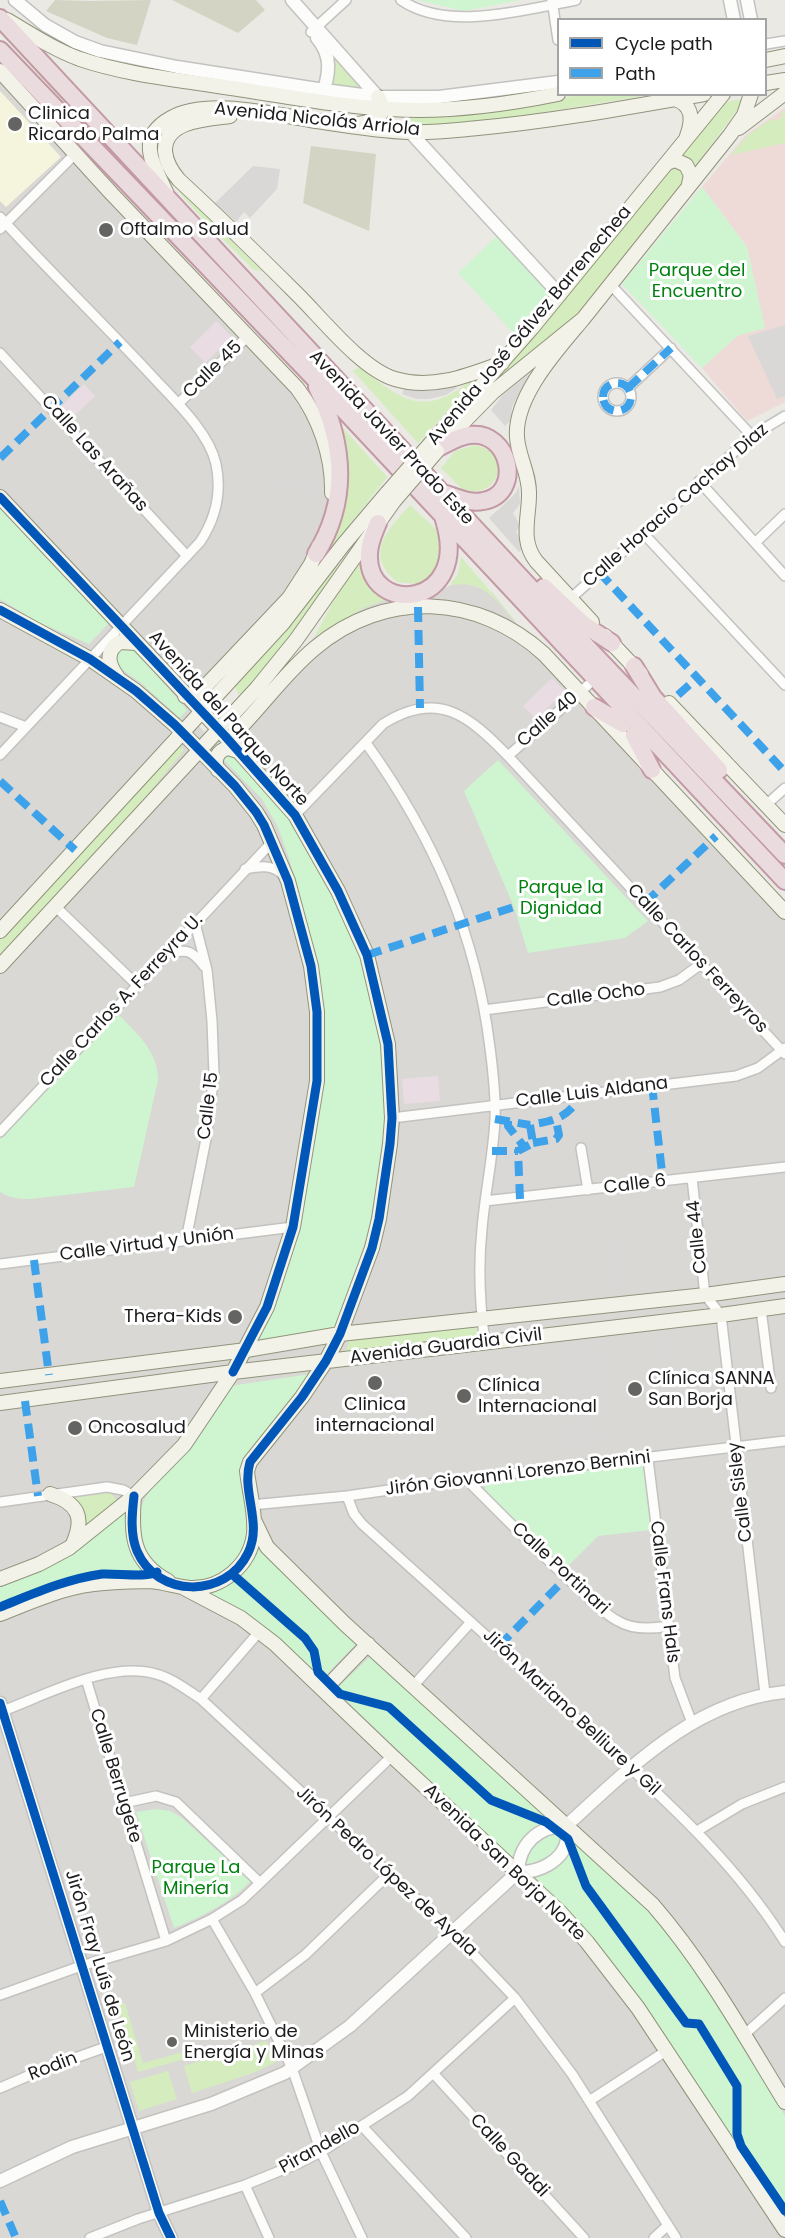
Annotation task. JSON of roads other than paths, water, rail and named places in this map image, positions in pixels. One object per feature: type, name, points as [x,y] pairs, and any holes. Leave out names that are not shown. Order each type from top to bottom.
[{"type":"highway","name":"Avenida Javier Prado Este","points":[[0,17],[486,540],[785,855]]},
{"type":"highway","name":"Avenida Javier Prado Este","points":[[0,50],[311,375],[785,881]]},
{"type":"highway","points":[[311,375],[333,429],[340,472],[339,498],[335,514],[316,554]]},
{"type":"highway","points":[[436,447],[465,435],[482,435],[500,447],[505,455],[508,468],[503,488],[489,500],[468,501],[442,493]]},
{"type":"highway","points":[[378,523],[369,552],[372,573],[389,591],[401,596],[410,596],[428,590],[445,570],[450,548],[443,516]]},
{"type":"highway","points":[[486,540],[517,560],[575,616],[612,643]]},
{"type":"highway","points":[[510,588],[584,689],[629,729],[699,802],[736,829]]},
{"type":"highway","points":[[634,666],[646,688],[721,772],[761,830]]},
{"type":"highway","points":[[594,707],[629,729],[652,770]]},
{"type":"main road","name":"Avenida Nicolás Arriola","points":[[0,17],[51,46],[79,58],[106,66],[241,89],[321,95],[418,110],[518,102],[557,94]]},
{"type":"main road","points":[[767,60],[785,56]]},
{"type":"main road","name":"Avenida Javier Prado Este","points":[[0,72],[302,394],[314,415],[325,445],[330,469],[332,498],[316,554],[289,598],[199,693],[185,696]]},
{"type":"main road","points":[[767,83],[785,80]]},
{"type":"main road","points":[[236,111],[231,105],[230,98],[233,92],[241,89]]},
{"type":"main road","points":[[730,135],[784,94]]},
{"type":"main road","name":"Avenida Nicolás Arriola","points":[[170,202],[149,151],[150,142],[156,129],[176,115],[192,110],[252,112],[347,126],[410,132],[516,124],[692,96]]},
{"type":"main road","name":"Avenida José Gálvez Barrenechea","points":[[436,447],[721,96]]},
{"type":"main road","name":"Avenida José Gálvez Barrenechea","points":[[0,931],[231,681],[290,614],[344,544],[436,447],[493,392],[583,319],[730,135],[744,115],[750,96]]},
{"type":"main road","points":[[675,99],[685,104],[691,115],[691,125],[685,141]]},
{"type":"main road","points":[[516,124],[511,119],[510,113],[512,106],[518,102]]},
{"type":"main road","points":[[347,126],[370,122],[379,116],[381,103]]},
{"type":"main road","points":[[487,105],[494,110],[495,115],[489,127]]},
{"type":"main road","name":"Avenida Javier Prado Este","points":[[252,112],[179,127],[171,133],[166,144],[166,159],[172,172],[361,358],[376,370],[394,378],[421,383],[439,382],[464,376],[502,363]]},
{"type":"main road","points":[[667,163],[675,160],[686,165],[691,175],[689,184]]},
{"type":"main road","points":[[583,319],[531,389],[522,406],[517,428],[518,444],[529,489],[526,531],[528,547],[536,561],[570,599],[785,825]]},
{"type":"main road","name":"Avenida del Parque Norte","points":[[0,497],[296,815],[338,891],[367,955],[388,1044],[392,1118],[382,1197],[372,1248],[340,1334],[302,1398],[250,1462],[247,1471],[254,1524],[248,1554],[236,1570],[225,1579],[211,1585],[192,1588],[176,1585]]},
{"type":"main road","name":"Avenida José Gálvez Barrenechea","points":[[0,966],[200,752],[252,693],[296,640],[378,523],[390,497]]},
{"type":"main road","points":[[231,659],[258,651],[289,598]]},
{"type":"main road","points":[[301,661],[321,604]]},
{"type":"main road","points":[[218,770],[216,760],[219,753],[228,748],[236,749],[237,732],[301,661],[313,649],[336,633],[368,617],[398,609],[442,607],[470,611],[519,634],[584,689],[594,707],[785,912]]},
{"type":"main road","points":[[0,610],[90,659],[136,691],[182,733],[256,812],[272,842],[288,881],[311,966],[316,1012],[317,1081],[293,1227],[267,1307],[233,1372],[184,1445],[134,1496],[73,1545],[39,1564],[0,1579]]},
{"type":"main road","points":[[118,678],[108,659],[110,651],[120,642],[136,643]]},
{"type":"main road","points":[[231,681],[229,689],[232,697],[240,700],[291,672]]},
{"type":"main road","name":"Avenida Guardia Civil","points":[[0,1381],[246,1350],[340,1334],[705,1295],[785,1284]]},
{"type":"main road","name":"Avenida Guardia Civil","points":[[0,1403],[233,1372],[721,1316],[785,1306]]},
{"type":"main road","points":[[50,1494],[73,1505],[77,1513],[77,1535],[73,1545]]},
{"type":"main road","points":[[134,1496],[132,1532],[137,1551],[148,1568],[176,1585]]},
{"type":"main road","points":[[252,1509],[267,1547],[368,1644],[653,1905],[685,1944],[785,2102]]},
{"type":"main road","name":"Avenida San Borja Norte","points":[[0,1614],[85,1584],[151,1581],[176,1585],[241,1618],[260,1632],[518,1872],[560,1912],[587,1942],[638,2008],[785,2230]]},
{"type":"main road","points":[[324,1690],[368,1644]]},
{"type":"street","name":"Avenida Nicolás Arriola","points":[[15,0],[45,25],[75,42],[100,51],[321,95]]},
{"type":"street","points":[[281,0],[314,30],[381,103]]},
{"type":"street","points":[[292,0],[314,30],[328,57],[321,95]]},
{"type":"street","points":[[314,30],[346,0]]},
{"type":"street","points":[[400,0],[423,12],[445,17],[473,17],[552,2],[576,0]]},
{"type":"street","points":[[730,0],[734,18]]},
{"type":"street","points":[[747,0],[750,18]]},
{"type":"street","points":[[552,2],[557,34]]},
{"type":"street","points":[[767,44],[785,41]]},
{"type":"street","name":"Avenida Nicolás Arriola","points":[[381,103],[557,82]]},
{"type":"street","points":[[410,132],[560,295]]},
{"type":"street","points":[[0,755],[187,556],[210,528],[219,492],[216,463],[209,445],[178,404],[2,223],[75,154]]},
{"type":"street","points":[[610,284],[752,436]]},
{"type":"street","name":"Calle 45","points":[[178,404],[248,336]]},
{"type":"street","points":[[627,388],[670,348]]},
{"type":"street","name":"Calle Las Arañas","points":[[0,353],[187,556]]},
{"type":"street","name":"Calle Horacio Cachay Diaz","points":[[570,599],[699,481],[752,436],[785,416]]},
{"type":"street","points":[[699,481],[785,576]]},
{"type":"street","points":[[755,543],[785,514]]},
{"type":"street","points":[[643,532],[785,685]]},
{"type":"street","name":"Calle 40","points":[[508,756],[584,689]]},
{"type":"street","name":"Calle Carlos Ferreyros","points":[[366,743],[383,724],[396,716],[420,708],[450,711],[480,727],[784,1051]]},
{"type":"street","points":[[0,717],[26,727]]},
{"type":"street","points":[[296,815],[366,743],[406,802],[438,861],[455,901],[469,946],[484,1010],[495,1106],[481,1249],[482,1319],[485,1343]]},
{"type":"street","points":[[766,805],[785,788]]},
{"type":"street","name":"Calle Carlos A. Ferreyra U.","points":[[0,1132],[272,842]]},
{"type":"street","points":[[245,869],[256,866],[271,867],[281,872],[288,881]]},
{"type":"street","points":[[56,907],[137,985]]},
{"type":"street","name":"Calle 15","points":[[186,1240],[206,1139],[214,1074],[207,970],[195,923]]},
{"type":"street","points":[[166,954],[182,950],[195,954],[207,970]]},
{"type":"street","name":"Calle Ocho","points":[[484,1010],[660,987],[679,980],[701,964]]},
{"type":"street","name":"Calle Luis Aldana","points":[[392,1118],[736,1076],[758,1068],[784,1051]]},
{"type":"street","points":[[581,1148],[588,1190]]},
{"type":"street","name":"Calle 6","points":[[485,1201],[785,1167]]},
{"type":"street","name":"Calle 44","points":[[692,1178],[705,1295]]},
{"type":"street","name":"Calle Virtud y Unión","points":[[0,1264],[293,1227]]},
{"type":"street","points":[[705,1295],[721,1316]]},
{"type":"street","points":[[761,1310],[771,1388]]},
{"type":"street","name":"Calle Sisley","points":[[721,1316],[765,1694]]},
{"type":"street","name":"Jirón Giovanni Lorenzo Bernini","points":[[252,1509],[466,1479],[785,1442]]},
{"type":"street","name":"Calle Frans Hals","points":[[648,1459],[675,1678],[692,1723]]},
{"type":"street","name":"Calle Portinari","points":[[466,1479],[566,1578],[607,1614],[619,1622],[635,1627],[652,1629],[668,1626]]},
{"type":"street","points":[[0,1502],[107,1487],[123,1490],[134,1496]]},
{"type":"street","name":"Jirón Mariano Belliure y Gil","points":[[347,1496],[354,1514],[362,1524],[630,1767],[697,1831],[742,1882],[785,1942]]},
{"type":"street","points":[[414,1685],[471,1622]]},
{"type":"street","points":[[201,1699],[260,1632]]},
{"type":"street","name":"Jirón Pedro López de Ayala","points":[[1,1709],[86,1679],[122,1671],[156,1674],[201,1699],[452,1932],[515,1998],[566,2065],[675,2238]]},
{"type":"street","name":"Calle Berrugete","points":[[86,1679],[166,1941]]},
{"type":"street","points":[[518,1872],[518,1860],[532,1838],[554,1826],[566,1826],[630,1767],[679,1730],[726,1706],[765,1694],[785,1692]]},
{"type":"street","name":"Jirón Fray Luís de León","points":[[1,1709],[159,2213],[171,2238]]},
{"type":"street","points":[[0,1995],[81,1966],[166,1941],[212,1919],[242,1900],[392,1756]]},
{"type":"street","points":[[697,1831],[742,1804],[785,1787]]},
{"type":"street","points":[[124,1803],[156,1796],[176,1802],[260,1883]]},
{"type":"street","points":[[0,2181],[72,2146],[211,2104],[268,2081],[292,2068],[350,2026],[518,1872],[530,1873],[546,1867],[553,1861],[561,1853],[568,1839],[566,1826]]},
{"type":"street","points":[[255,1993],[305,1955],[389,1874]]},
{"type":"street","points":[[212,1919],[255,1993],[292,2068],[321,2152],[362,2238]]},
{"type":"street","name":"Pirandello","points":[[90,2238],[245,2185],[321,2152],[408,2097],[515,1998]]},
{"type":"street","points":[[744,2035],[785,1998]]},
{"type":"street","name":"Rodin","points":[[0,2088],[44,2069],[106,2047]]},
{"type":"street","points":[[589,2101],[666,2051]]},
{"type":"street","name":"Calle Gaddi","points":[[433,2073],[584,2238]]},
{"type":"street","points":[[362,2126],[466,2238]]},
{"type":"street","points":[[245,2185],[269,2238]]},
{"type":"street","points":[[654,2238],[667,2226]]},
{"type":"place","name":"Clinica Ricardo Palma","points":[[15,124]]},
{"type":"place","name":"Oftalmo Salud","points":[[106,230]]},
{"type":"place","name":"Thera-Kids","points":[[235,1317]]},
{"type":"place","name":"Clinica internacional","points":[[375,1383]]},
{"type":"place","name":"Clínica SANNA San Borja","points":[[635,1389]]},
{"type":"place","name":"Clínica Internacional","points":[[464,1396]]},
{"type":"place","name":"Oncosalud","points":[[75,1428]]},
{"type":"place","name":"Ministerio de Energía y Minas","points":[[172,2042]]},
{"type":"park label","name":"Parque del Encuentro","points":[[697,281]]},
{"type":"park label","name":"Parque la Dignidad","points":[[561,898]]},
{"type":"park label","name":"Parque La Minería","points":[[196,1878]]}]
